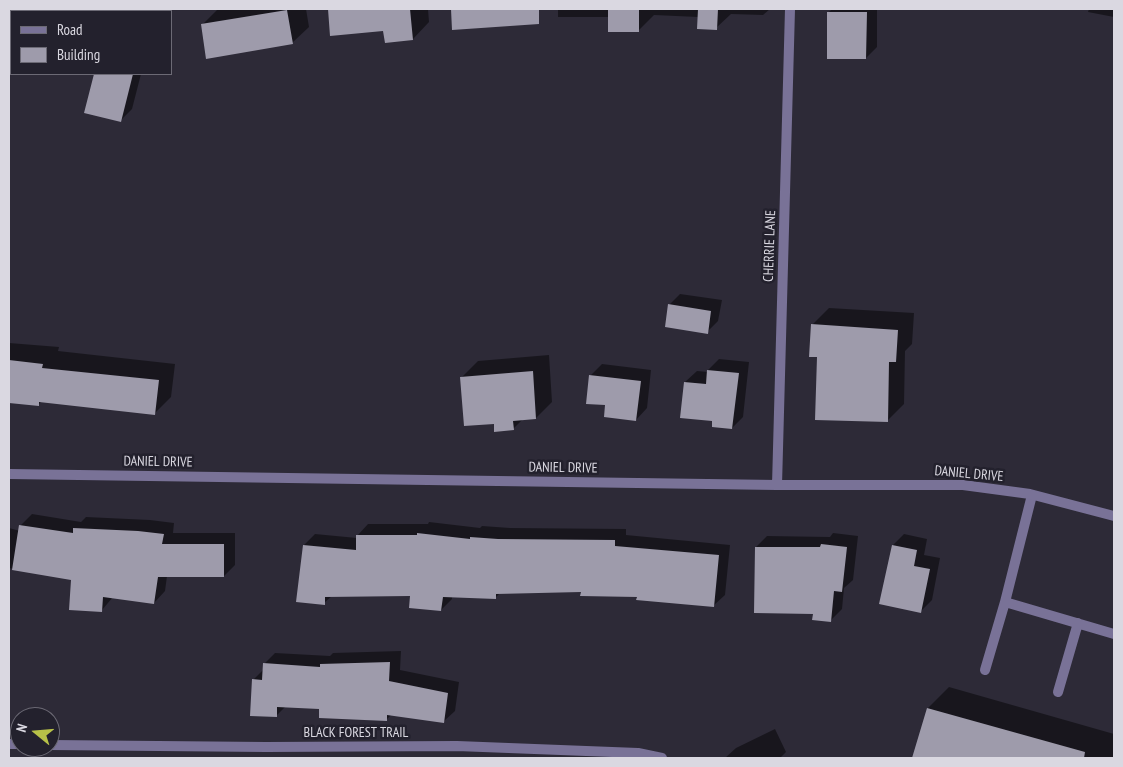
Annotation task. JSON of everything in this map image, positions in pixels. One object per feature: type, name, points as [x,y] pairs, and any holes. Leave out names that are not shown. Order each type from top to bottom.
[{"type":"street","name":"CHERRIE LANE","points":[[776,485],[790,9]]},
{"type":"street","name":"DANIEL DRIVE","points":[[9,474],[776,485],[963,484],[1032,495],[1114,516]]},
{"type":"street","points":[[986,670],[1032,495]]},
{"type":"street","points":[[1005,602],[1114,634]]},
{"type":"street","points":[[1058,692],[1078,623]]},
{"type":"street","name":"BLACK FOREST TRAIL","points":[[60,745],[457,746],[638,752],[662,758]]},
{"type":"building","points":[[328,9],[410,9],[413,40],[385,43],[383,31],[330,36]]},
{"type":"building","points":[[451,9],[539,9],[539,24],[452,30]]},
{"type":"building","points":[[608,9],[639,9],[639,32],[608,32]]},
{"type":"building","points":[[698,9],[718,9],[717,30],[697,29]]},
{"type":"building","points":[[287,10],[293,44],[206,59],[201,24]]},
{"type":"building","points":[[827,12],[867,12],[866,59],[827,59]]},
{"type":"building","points":[[94,75],[133,75],[121,122],[84,113]]},
{"type":"building","points":[[668,304],[711,311],[708,334],[665,327]]},
{"type":"building","points":[[811,324],[898,330],[896,362],[889,362],[888,422],[815,420],[817,357],[809,357]]},
{"type":"building","points":[[9,360],[43,364],[42,368],[159,380],[155,415],[39,402],[39,406],[9,403]]},
{"type":"building","points":[[707,370],[739,373],[732,429],[712,427],[712,421],[680,418],[684,382],[706,384]]},
{"type":"building","points":[[533,371],[536,419],[513,421],[514,430],[494,432],[494,424],[464,426],[460,377]]},
{"type":"building","points":[[589,375],[641,381],[636,421],[604,417],[605,405],[586,404]]},
{"type":"building","points":[[19,525],[73,533],[73,528],[164,534],[162,544],[224,544],[224,577],[158,577],[154,604],[103,597],[102,612],[69,610],[71,580],[12,570]]},
{"type":"building","points":[[417,533],[470,539],[470,537],[615,540],[615,546],[719,555],[714,607],[636,600],[637,597],[580,596],[581,592],[496,594],[496,599],[443,597],[441,611],[409,608],[410,596],[325,597],[325,605],[296,602],[303,545],[356,550],[356,535],[417,535]]},
{"type":"building","points":[[821,544],[847,547],[842,592],[834,591],[831,622],[812,620],[813,614],[754,613],[755,547],[820,547]]},
{"type":"building","points":[[892,545],[917,550],[914,566],[930,569],[921,613],[879,604]]},
{"type":"building","points":[[390,662],[389,681],[448,693],[444,723],[387,715],[387,721],[319,718],[319,709],[277,707],[277,717],[250,716],[252,679],[262,680],[263,663],[320,667],[320,664]]},
{"type":"building","points":[[927,708],[1085,752],[1084,758],[912,758]]}]
